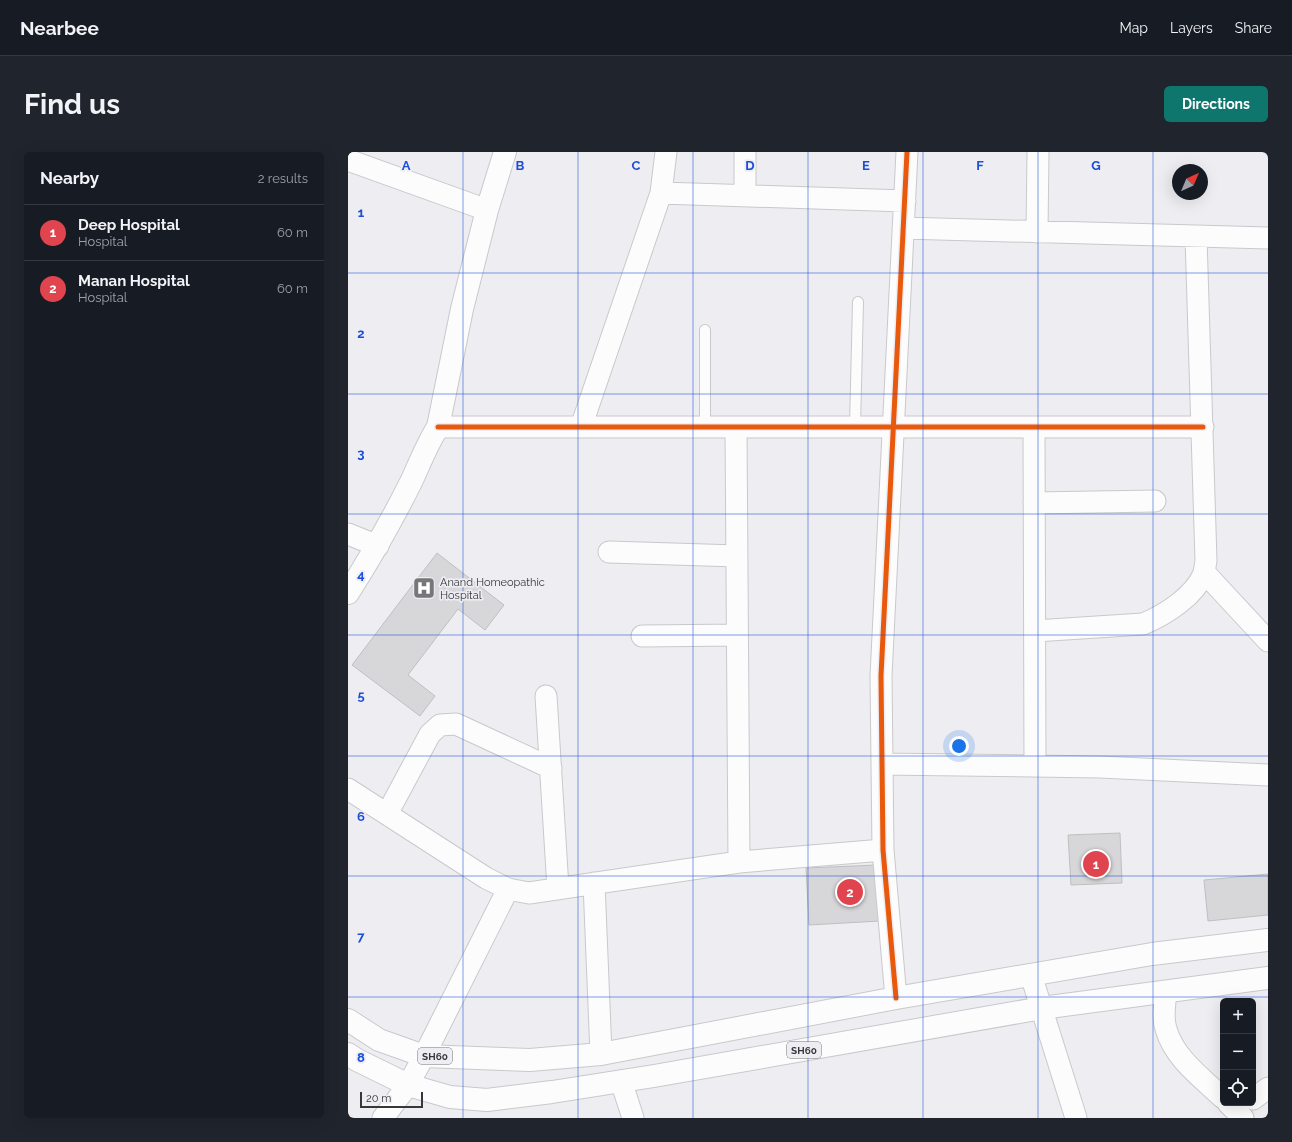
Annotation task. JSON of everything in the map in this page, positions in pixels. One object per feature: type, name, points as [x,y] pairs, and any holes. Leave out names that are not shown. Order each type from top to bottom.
[{"type":"main road","points":[[348,593],[378,546],[412,481],[429,441],[438,427],[462,309],[486,210],[505,152]]},
{"type":"main road","name":"SH60","points":[[348,1020],[379,1040],[424,1056],[530,1060],[601,1054],[896,998],[1152,954],[1268,940]]},
{"type":"main road","name":"SH60","points":[[348,1054],[356,1060],[408,1085],[450,1097],[487,1100],[552,1092],[621,1081],[1042,1008],[1268,978]]},
{"type":"street","points":[[581,427],[660,193],[666,152]]},
{"type":"street","points":[[745,152],[745,195]]},
{"type":"street","points":[[896,998],[883,850],[881,676],[908,152]]},
{"type":"street","points":[[1037,232],[1038,152]]},
{"type":"street","points":[[348,160],[486,210]]},
{"type":"street","points":[[660,193],[905,201]]},
{"type":"street","points":[[904,228],[1268,238]]},
{"type":"street","points":[[1035,631],[1143,624],[1154,620],[1182,600],[1198,584],[1204,572],[1206,561],[1203,427],[1196,237]]},
{"type":"street","points":[[438,427],[1203,427]]},
{"type":"street","points":[[736,427],[739,862]]},
{"type":"street","points":[[1034,427],[1035,766]]},
{"type":"street","points":[[1034,503],[1155,501]]},
{"type":"street","points":[[348,534],[378,546]]},
{"type":"street","points":[[609,552],[737,556]]},
{"type":"street","points":[[1204,572],[1268,642]]},
{"type":"street","points":[[642,636],[738,635]]},
{"type":"street","points":[[546,696],[558,888]]},
{"type":"street","points":[[387,814],[430,734],[440,725],[456,724],[551,768]]},
{"type":"street","points":[[882,764],[1100,767],[1268,775]]},
{"type":"street","points":[[348,789],[486,878],[508,889],[529,893],[739,862],[883,850]]},
{"type":"street","points":[[594,883],[601,1054]]},
{"type":"street","points":[[383,1118],[408,1085],[424,1056],[508,889]]},
{"type":"street","points":[[1032,975],[1076,1118]]},
{"type":"street","points":[[1166,992],[1164,1016],[1165,1029],[1176,1050],[1183,1060],[1236,1110]]},
{"type":"street","points":[[621,1081],[633,1118]]},
{"type":"street","points":[[1256,1097],[1268,1088]]},
{"type":"lane","points":[[855,427],[858,302]]},
{"type":"lane","points":[[705,330],[705,427]]},
{"type":"building","points":[[437,553],[504,605],[485,630],[458,609],[408,675],[435,696],[420,716],[352,665]]},
{"type":"building","points":[[1120,833],[1122,883],[1071,885],[1068,835]]},
{"type":"building","points":[[877,865],[880,921],[809,925],[806,868]]},
{"type":"building","points":[[1268,874],[1268,915],[1208,921],[1204,880]]},
{"type":"cycle path","points":[[896,998],[883,850],[881,676],[907,152]]},
{"type":"cycle path","points":[[438,427],[1203,427]]},
{"type":"place","name":"Anand Homeopathic Hospital","points":[[424,588]]},
{"type":"place","name":"Deep Hospital","points":[[1096,864]]},
{"type":"place","name":"Manan Hospital","points":[[850,892]]}]
